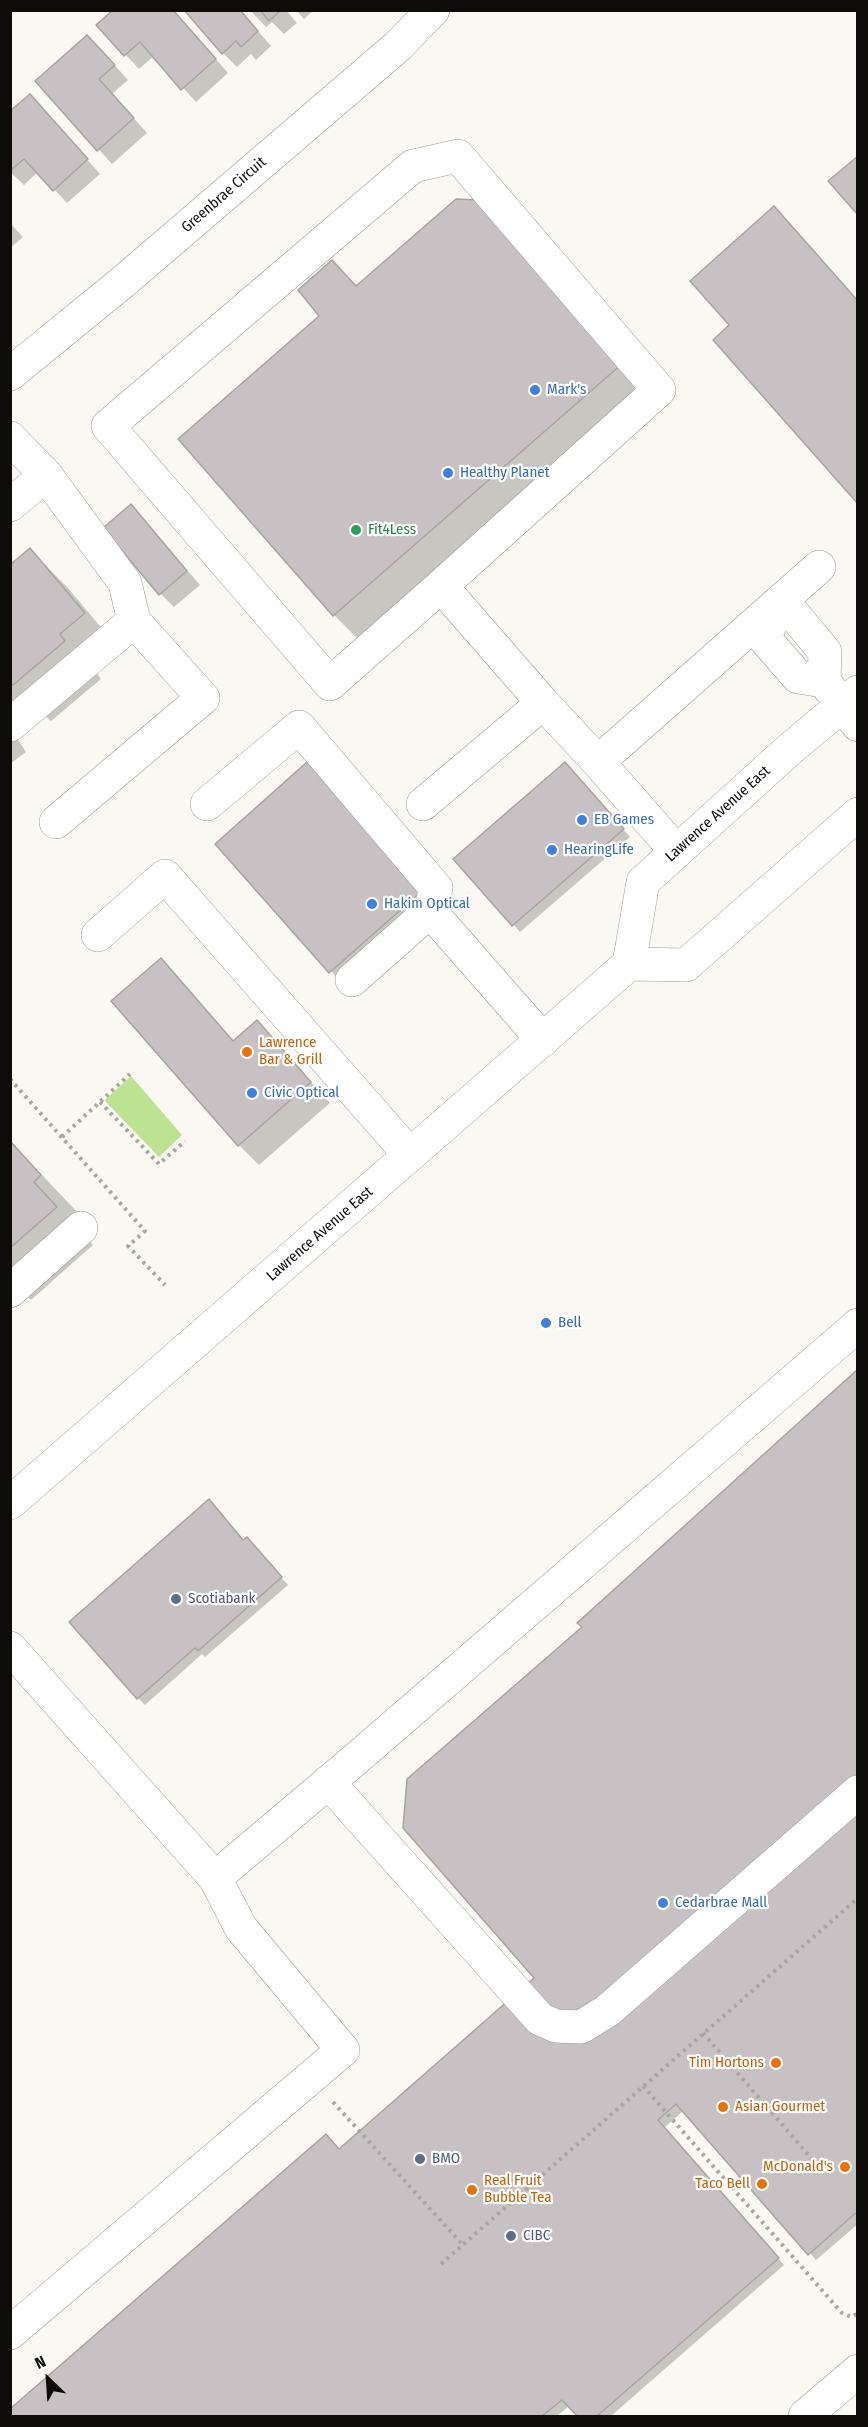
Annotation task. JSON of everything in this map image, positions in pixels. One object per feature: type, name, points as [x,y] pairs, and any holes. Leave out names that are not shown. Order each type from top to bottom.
[{"type":"main road","name":"Greenbrae Circuit","points":[[10,374],[124,281],[398,46],[433,10]]},
{"type":"main road","points":[[458,156],[659,390],[441,586],[330,684],[108,426],[413,166],[458,156]]},
{"type":"main road","points":[[10,438],[46,475],[125,583],[134,621],[203,698],[56,822]]},
{"type":"main road","points":[[10,505],[46,475]]},
{"type":"main road","points":[[598,762],[770,615],[819,567]]},
{"type":"main road","points":[[441,586],[676,851]]},
{"type":"main road","points":[[770,615],[791,611],[825,652],[845,700]]},
{"type":"main road","points":[[10,725],[134,621]]},
{"type":"main road","name":"Lawrence Avenue East","points":[[10,1503],[628,964],[643,882],[845,700]]},
{"type":"main road","points":[[423,804],[543,703]]},
{"type":"main road","points":[[207,804],[299,727],[436,888],[430,911],[352,980]]},
{"type":"main road","points":[[628,964],[686,965],[858,814]]},
{"type":"main road","points":[[98,934],[165,876],[410,1155]]},
{"type":"main road","points":[[430,911],[543,1040]]},
{"type":"main road","points":[[10,1291],[81,1228]]},
{"type":"main road","points":[[214,1878],[858,1325]]},
{"type":"main road","points":[[10,1648],[214,1878],[240,1928],[343,2050],[10,2333]]},
{"type":"main road","points":[[328,1782],[540,2019],[556,2026],[581,2027],[607,2011],[858,1792]]},
{"type":"main road","points":[[806,2416],[858,2372]]},
{"type":"path","points":[[62,1137],[130,1074]]},
{"type":"path","points":[[10,1079],[145,1231],[128,1246],[165,1285]]},
{"type":"path","points":[[100,1102],[159,1164],[185,1141]]},
{"type":"path","points":[[441,2264],[858,1898]]},
{"type":"path","points":[[703,2033],[824,2173]]},
{"type":"path","points":[[310,2077],[462,2244]]},
{"type":"path","points":[[643,2086],[842,2313],[852,2317],[858,2313]]},
{"type":"green space","points":[[131,1076],[182,1135],[159,1157],[105,1100]]},
{"type":"building","points":[[113,10],[173,10],[216,59],[181,90],[140,42],[124,56],[96,25]]},
{"type":"building","points":[[184,10],[240,10],[258,31],[241,47],[236,41],[222,54]]},
{"type":"building","points":[[260,10],[281,10],[269,21]]},
{"type":"building","points":[[87,35],[115,65],[99,79],[134,118],[97,151],[35,81]]},
{"type":"building","points":[[30,94],[88,159],[53,191],[24,159],[10,171],[10,111]]},
{"type":"building","points":[[858,156],[858,215],[828,181]]},
{"type":"building","points":[[456,199],[481,200],[623,363],[333,616],[178,439],[319,316],[298,290],[332,260],[356,286]]},
{"type":"building","points":[[774,206],[858,301],[858,504],[713,340],[729,325],[690,281]]},
{"type":"building","points":[[131,504],[187,571],[159,595],[103,528]]},
{"type":"building","points":[[30,548],[85,613],[60,634],[65,641],[13,685],[10,683],[10,565]]},
{"type":"building","points":[[307,762],[421,892],[329,973],[215,844]]},
{"type":"building","points":[[565,762],[624,829],[512,926],[453,859]]},
{"type":"building","points":[[161,958],[233,1041],[257,1020],[311,1082],[238,1146],[111,1001]]},
{"type":"building","points":[[10,1141],[41,1175],[34,1182],[57,1207],[10,1248]]},
{"type":"building","name":"Cedarbrae Mall","points":[[858,1369],[858,2211],[808,2255],[676,2104],[658,2120],[779,2258],[597,2416],[577,2416],[562,2400],[542,2416],[10,2416],[10,2409],[326,2134],[339,2149],[534,1978],[403,1828],[407,1779],[582,1627],[577,1623]]},
{"type":"building","name":"Scotiabank","points":[[209,1499],[243,1540],[247,1537],[282,1577],[198,1651],[195,1648],[137,1699],[69,1622]]},
{"type":"place","name":"Mark's","points":[[535,390]]},
{"type":"place","name":"Healthy Planet","points":[[448,473]]},
{"type":"place","name":"Fit4Less","points":[[356,530]]},
{"type":"place","name":"EB Games","points":[[582,820]]},
{"type":"place","name":"HearingLife","points":[[552,850]]},
{"type":"place","name":"Hakim Optical","points":[[372,904]]},
{"type":"place","name":"Lawrence Bar & Grill","points":[[247,1052]]},
{"type":"place","name":"Civic Optical","points":[[252,1093]]},
{"type":"place","name":"Bell","points":[[546,1323]]},
{"type":"place","name":"Scotiabank","points":[[176,1599]]},
{"type":"place","name":"Cedarbrae Mall","points":[[663,1903]]},
{"type":"place","name":"Tim Hortons","points":[[776,2063]]},
{"type":"place","name":"Asian Gourmet","points":[[723,2107]]},
{"type":"place","name":"BMO","points":[[420,2159]]},
{"type":"place","name":"McDonald's","points":[[845,2167]]},
{"type":"place","name":"Taco Bell","points":[[762,2184]]},
{"type":"place","name":"Real Fruit Bubble Tea","points":[[472,2190]]},
{"type":"place","name":"CIBC","points":[[511,2236]]}]
